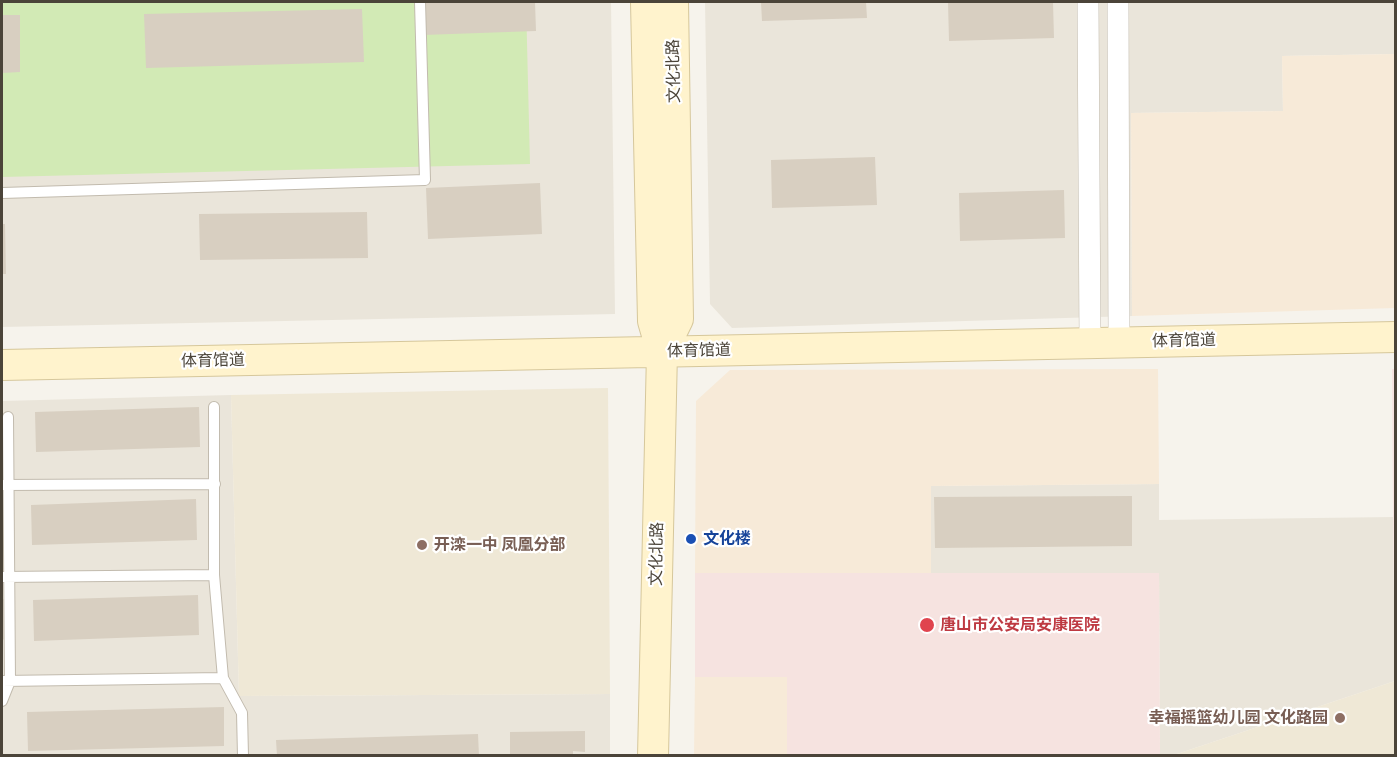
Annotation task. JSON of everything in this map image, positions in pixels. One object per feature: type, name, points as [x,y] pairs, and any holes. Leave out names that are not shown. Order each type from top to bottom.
[{"type":"street","name":"文化北路","points":[[646,2],[653,321],[662,352],[653,756]]},
{"type":"street","name":"文化北路","points":[[662,352],[678,319],[673,2]]},
{"type":"street","points":[[1088,2],[1090,344]]},
{"type":"street","points":[[1118,2],[1119,342]]},
{"type":"street","name":"体育馆道","points":[[2,365],[1395,338]]},
{"type":"lane","points":[[2,193],[425,180],[420,2]]},
{"type":"lane","points":[[214,407],[214,575],[223,678],[242,713],[243,756]]},
{"type":"lane","points":[[2,700],[6,681],[5,485],[8,417]]},
{"type":"lane","points":[[5,485],[215,484]]},
{"type":"lane","points":[[6,577],[214,575]]},
{"type":"lane","points":[[6,681],[223,678]]},
{"type":"shaded area","points":[[2,2],[611,2],[615,314],[2,327]]},
{"type":"shaded area","points":[[705,2],[1395,2],[1395,54],[1282,56],[1283,111],[1131,113],[1132,316],[732,328],[710,304]]},
{"type":"shaded area","points":[[1395,54],[1395,308],[1132,316],[1131,113],[1283,111],[1282,56]]},
{"type":"shaded area","points":[[1158,369],[1159,484],[931,486],[931,574],[695,573],[696,401],[730,370]]},
{"type":"shaded area","points":[[1392,369],[1396,369],[1395,677],[1393,517]]},
{"type":"shaded area","name":"开滦一中 凤凰分部","points":[[608,388],[610,694],[239,696],[231,395]]},
{"type":"shaded area","points":[[231,395],[239,696],[610,694],[610,755],[2,755],[2,401]]},
{"type":"shaded area","points":[[1159,484],[1159,520],[1393,517],[1395,681],[1174,755],[1160,755],[1159,574],[931,574],[931,486]]},
{"type":"shaded area","name":"唐山市公安局安康医院","points":[[695,573],[1159,573],[1160,755],[787,755],[787,677],[695,677]]},
{"type":"shaded area","points":[[787,676],[787,755],[694,756],[695,677]]},
{"type":"shaded area","name":"幸福摇篮幼儿园 文化路园","points":[[1395,681],[1395,755],[1174,755]]},
{"type":"green space","points":[[2,2],[526,2],[530,164],[2,177]]},
{"type":"building","points":[[422,2],[535,2],[536,31],[423,35]]},
{"type":"building","points":[[761,2],[866,2],[867,18],[762,21]]},
{"type":"building","points":[[948,2],[1053,2],[1054,38],[949,41]]},
{"type":"building","points":[[362,9],[364,62],[146,68],[144,14]]},
{"type":"building","points":[[2,15],[20,15],[20,72],[2,73]]},
{"type":"building","points":[[875,157],[877,205],[772,208],[771,160]]},
{"type":"building","points":[[540,183],[542,234],[428,239],[426,188]]},
{"type":"building","points":[[1064,190],[1065,238],[960,241],[959,193]]},
{"type":"building","points":[[367,212],[368,258],[200,260],[199,214]]},
{"type":"building","points":[[2,224],[5,224],[6,274],[2,274]]},
{"type":"building","points":[[199,407],[200,447],[36,452],[35,412]]},
{"type":"building","points":[[1132,496],[1132,546],[935,548],[934,497]]},
{"type":"building","points":[[196,499],[197,540],[32,545],[31,505]]},
{"type":"building","points":[[198,595],[199,635],[34,641],[33,600]]},
{"type":"building","points":[[2,599],[4,599],[5,639],[2,640]]},
{"type":"building","points":[[224,707],[224,746],[28,751],[27,712]]},
{"type":"building","points":[[585,731],[585,752],[573,751],[573,756],[510,754],[510,732]]},
{"type":"building","points":[[478,734],[479,756],[277,756],[276,740]]},
{"type":"place","name":"文化楼","points":[[691,539]]},
{"type":"place","name":"开滦一中 凤凰分部","points":[[422,545]]},
{"type":"place","name":"唐山市公安局安康医院","points":[[927,625]]},
{"type":"place","name":"幸福摇篮幼儿园 文化路园","points":[[1340,718]]}]
